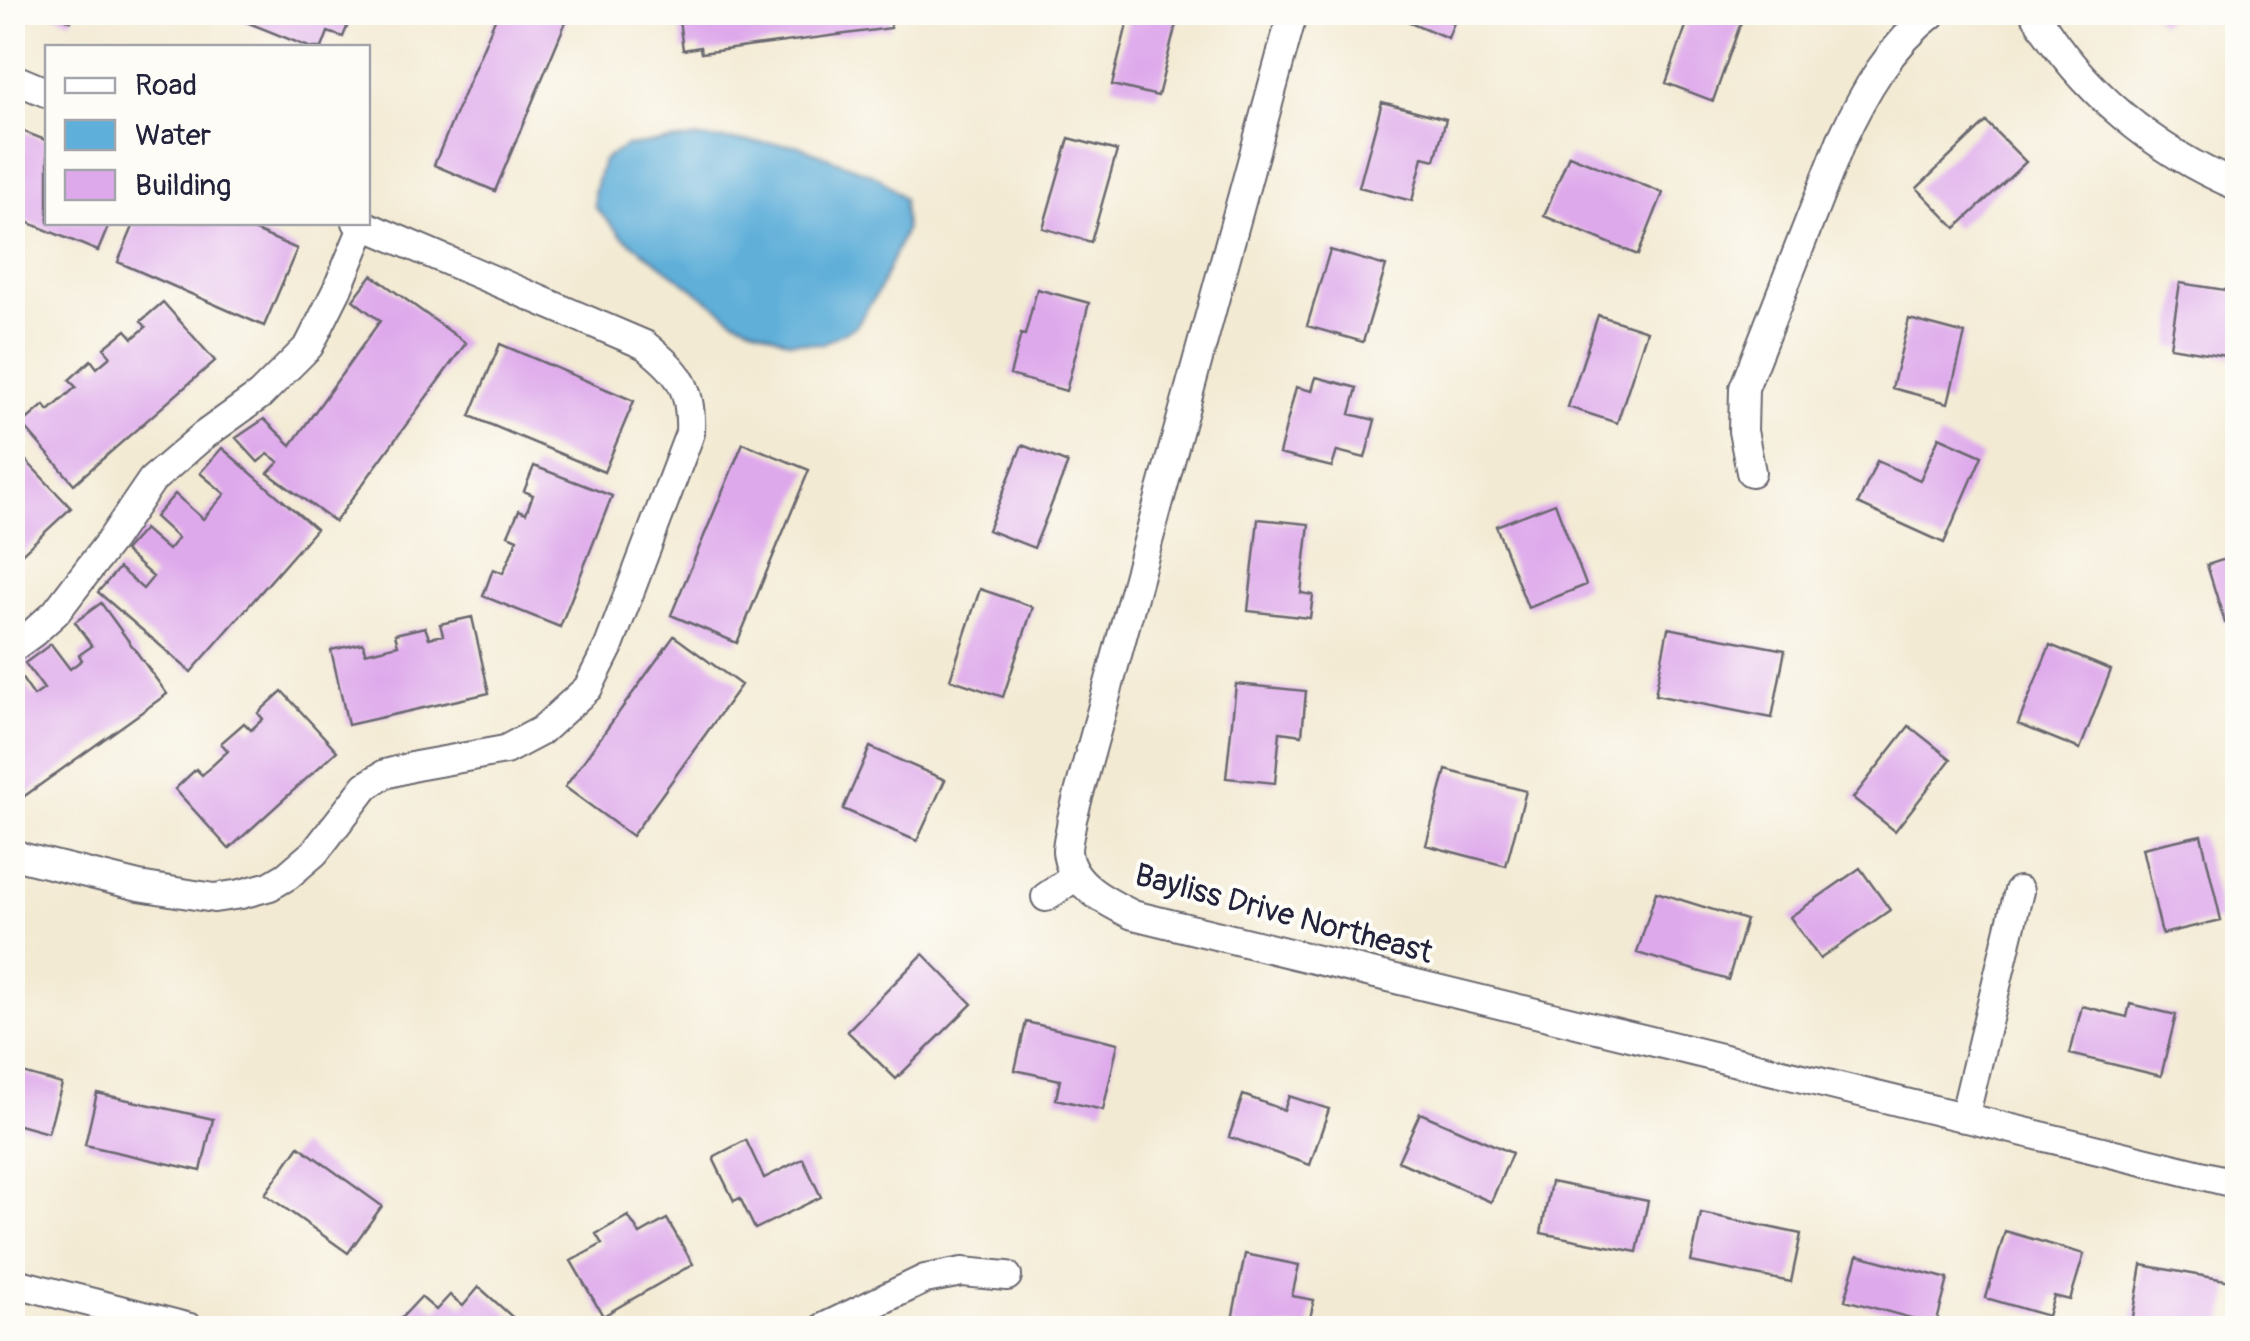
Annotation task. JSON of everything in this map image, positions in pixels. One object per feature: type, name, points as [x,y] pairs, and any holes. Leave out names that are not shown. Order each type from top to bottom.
[{"type":"street","points":[[1046,897],[1076,876],[1067,852],[1072,819],[1293,12]]},
{"type":"street","points":[[1751,472],[1743,431],[1744,388],[1841,141],[1879,70],[1903,39],[1934,12]]},
{"type":"street","points":[[2034,12],[2084,80],[2133,124],[2173,154],[2238,186]]},
{"type":"street","points":[[12,78],[45,92]]},
{"type":"street","points":[[12,648],[56,612],[152,480],[260,395],[309,346],[338,290],[361,225]]},
{"type":"street","points":[[12,852],[139,886],[214,898],[270,886],[315,852],[366,786],[385,774],[505,750],[541,731],[588,688],[609,646],[690,433],[691,409],[682,382],[645,345],[363,225]]},
{"type":"street","name":"Bayliss Drive Northeast","points":[[1076,876],[1104,900],[1133,915],[2238,1184]]},
{"type":"street","points":[[1964,1118],[2019,891]]},
{"type":"street","points":[[823,1328],[925,1279],[962,1272],[1007,1276]]},
{"type":"street","points":[[12,1282],[190,1328]]},
{"type":"water","points":[[697,138],[796,145],[879,177],[903,198],[905,230],[879,290],[856,326],[821,344],[788,341],[734,319],[622,236],[595,207],[594,192],[603,160],[626,146]]},
{"type":"building","points":[[49,12],[74,12],[71,21]]},
{"type":"building","points":[[236,12],[353,12],[343,37],[328,32],[323,45],[304,45],[234,17]]},
{"type":"building","points":[[498,12],[570,12],[495,191],[434,165]]},
{"type":"building","points":[[678,12],[901,15],[889,16],[891,28],[701,53],[700,47],[683,50]]},
{"type":"building","points":[[1130,12],[1179,12],[1158,96],[1112,85]]},
{"type":"building","points":[[1400,12],[1458,12],[1448,38],[1398,17]]},
{"type":"building","points":[[1691,12],[1744,14],[1713,101],[1666,83]]},
{"type":"building","points":[[2151,12],[2176,12],[2160,24]]},
{"type":"building","points":[[1382,102],[1446,119],[1435,160],[1423,157],[1412,201],[1359,187]]},
{"type":"building","points":[[1986,122],[2026,162],[1956,228],[1917,188]]},
{"type":"building","points":[[12,127],[45,140],[45,225],[109,225],[98,251],[12,216]]},
{"type":"building","points":[[1069,138],[1117,151],[1091,242],[1043,228]]},
{"type":"building","points":[[1569,155],[1663,193],[1638,255],[1544,216]]},
{"type":"building","points":[[134,225],[242,225],[297,249],[264,326],[118,262]]},
{"type":"building","points":[[1330,250],[1386,266],[1363,342],[1307,326]]},
{"type":"building","points":[[372,275],[466,343],[335,522],[268,473],[279,462],[268,454],[258,462],[236,438],[264,419],[291,445],[380,321],[353,300]]},
{"type":"building","points":[[2180,283],[2238,292],[2238,358],[2170,347]]},
{"type":"building","points":[[1037,289],[1089,303],[1066,391],[1010,375]]},
{"type":"building","points":[[163,302],[215,361],[74,484],[22,424],[44,405],[49,411],[76,387],[69,380],[91,360],[97,368],[111,356],[104,348],[126,330],[133,338],[146,327],[141,321]]},
{"type":"building","points":[[1598,315],[1647,331],[1617,423],[1568,407]]},
{"type":"building","points":[[1909,319],[1965,334],[1948,403],[1892,388]]},
{"type":"building","points":[[500,344],[634,401],[604,472],[470,416]]},
{"type":"building","points":[[1316,377],[1357,388],[1350,414],[1375,420],[1365,458],[1337,451],[1332,467],[1279,454],[1296,387],[1312,391]]},
{"type":"building","points":[[1939,437],[1982,456],[1944,543],[1858,504],[1877,461],[1920,480]]},
{"type":"building","points":[[743,443],[809,470],[737,643],[671,615]]},
{"type":"building","points":[[1022,445],[1068,463],[1034,548],[988,530]]},
{"type":"building","points":[[222,448],[316,529],[191,672],[98,592],[119,568],[143,589],[153,577],[124,551],[144,529],[168,550],[178,538],[155,517],[175,494],[203,519],[225,494],[200,473]]},
{"type":"building","points":[[15,449],[71,508],[12,563],[12,452]]},
{"type":"building","points":[[534,466],[612,496],[560,627],[483,596],[493,569],[503,573],[510,557],[517,539],[508,535],[519,510],[526,513],[533,495],[524,491]]},
{"type":"building","points":[[1555,503],[1586,585],[1528,608],[1496,526]]},
{"type":"building","points":[[1258,519],[1309,524],[1301,593],[1313,595],[1310,618],[1248,611]]},
{"type":"building","points":[[2238,555],[2238,619],[2225,623],[2207,565]]},
{"type":"building","points":[[980,589],[1033,607],[1003,697],[950,679]]},
{"type":"building","points":[[101,603],[167,694],[12,805],[12,673],[16,670],[34,696],[44,689],[25,663],[51,644],[70,669],[82,660],[79,655],[92,646],[75,622]]},
{"type":"building","points":[[472,617],[489,693],[348,725],[331,650],[363,643],[365,653],[398,645],[395,634],[425,627],[429,638],[443,635],[440,624]]},
{"type":"building","points":[[1668,628],[1785,650],[1772,718],[1655,695]]},
{"type":"building","points":[[674,636],[741,685],[632,836],[565,787]]},
{"type":"building","points":[[2050,645],[2111,670],[2080,749],[2018,724]]},
{"type":"building","points":[[1236,684],[1306,691],[1302,735],[1280,732],[1275,783],[1226,778]]},
{"type":"building","points":[[282,691],[337,751],[229,849],[175,789],[196,769],[202,775],[228,751],[221,743],[244,723],[251,730],[263,719],[258,713]]},
{"type":"building","points":[[1909,726],[1951,759],[1895,831],[1853,798]]},
{"type":"building","points":[[870,747],[945,780],[917,841],[843,809]]},
{"type":"building","points":[[1446,770],[1526,791],[1506,866],[1426,845]]},
{"type":"building","points":[[2201,835],[2221,920],[2162,934],[2142,848]]},
{"type":"building","points":[[1860,868],[1890,910],[1820,959],[1790,917]]},
{"type":"building","points":[[1656,892],[1746,920],[1728,980],[1637,953]]},
{"type":"building","points":[[923,954],[972,1004],[896,1079],[847,1031]]},
{"type":"building","points":[[2130,1004],[2176,1015],[2161,1076],[2070,1054],[2082,1006],[2127,1017]]},
{"type":"building","points":[[1026,1022],[1118,1043],[1103,1110],[1056,1099],[1060,1080],[1015,1070]]},
{"type":"building","points":[[12,1070],[62,1084],[48,1133],[12,1123]]},
{"type":"building","points":[[97,1093],[213,1119],[201,1171],[85,1145]]},
{"type":"building","points":[[1243,1095],[1284,1110],[1289,1096],[1329,1109],[1310,1165],[1229,1137]]},
{"type":"building","points":[[1420,1113],[1512,1153],[1491,1202],[1398,1161]]},
{"type":"building","points":[[746,1140],[764,1178],[803,1159],[821,1197],[755,1229],[740,1198],[734,1201],[714,1160]]},
{"type":"building","points":[[299,1146],[382,1206],[348,1253],[265,1194]]},
{"type":"building","points":[[1551,1182],[1648,1201],[1637,1252],[1541,1233]]},
{"type":"building","points":[[1701,1213],[1801,1234],[1791,1282],[1691,1262]]},
{"type":"building","points":[[628,1216],[640,1234],[667,1219],[693,1264],[603,1316],[571,1261],[602,1244],[596,1234]]},
{"type":"building","points":[[2005,1231],[2084,1254],[2070,1300],[2054,1296],[2048,1316],[1986,1298]]},
{"type":"building","points":[[1245,1254],[1299,1265],[1292,1296],[1314,1300],[1308,1328],[1231,1325]]},
{"type":"building","points":[[1858,1255],[1948,1279],[1936,1325],[1845,1300]]},
{"type":"building","points":[[2142,1265],[2231,1281],[2223,1328],[2131,1328]]},
{"type":"building","points":[[479,1287],[519,1323],[514,1328],[392,1328],[421,1297],[436,1310],[450,1295],[463,1306]]}]
